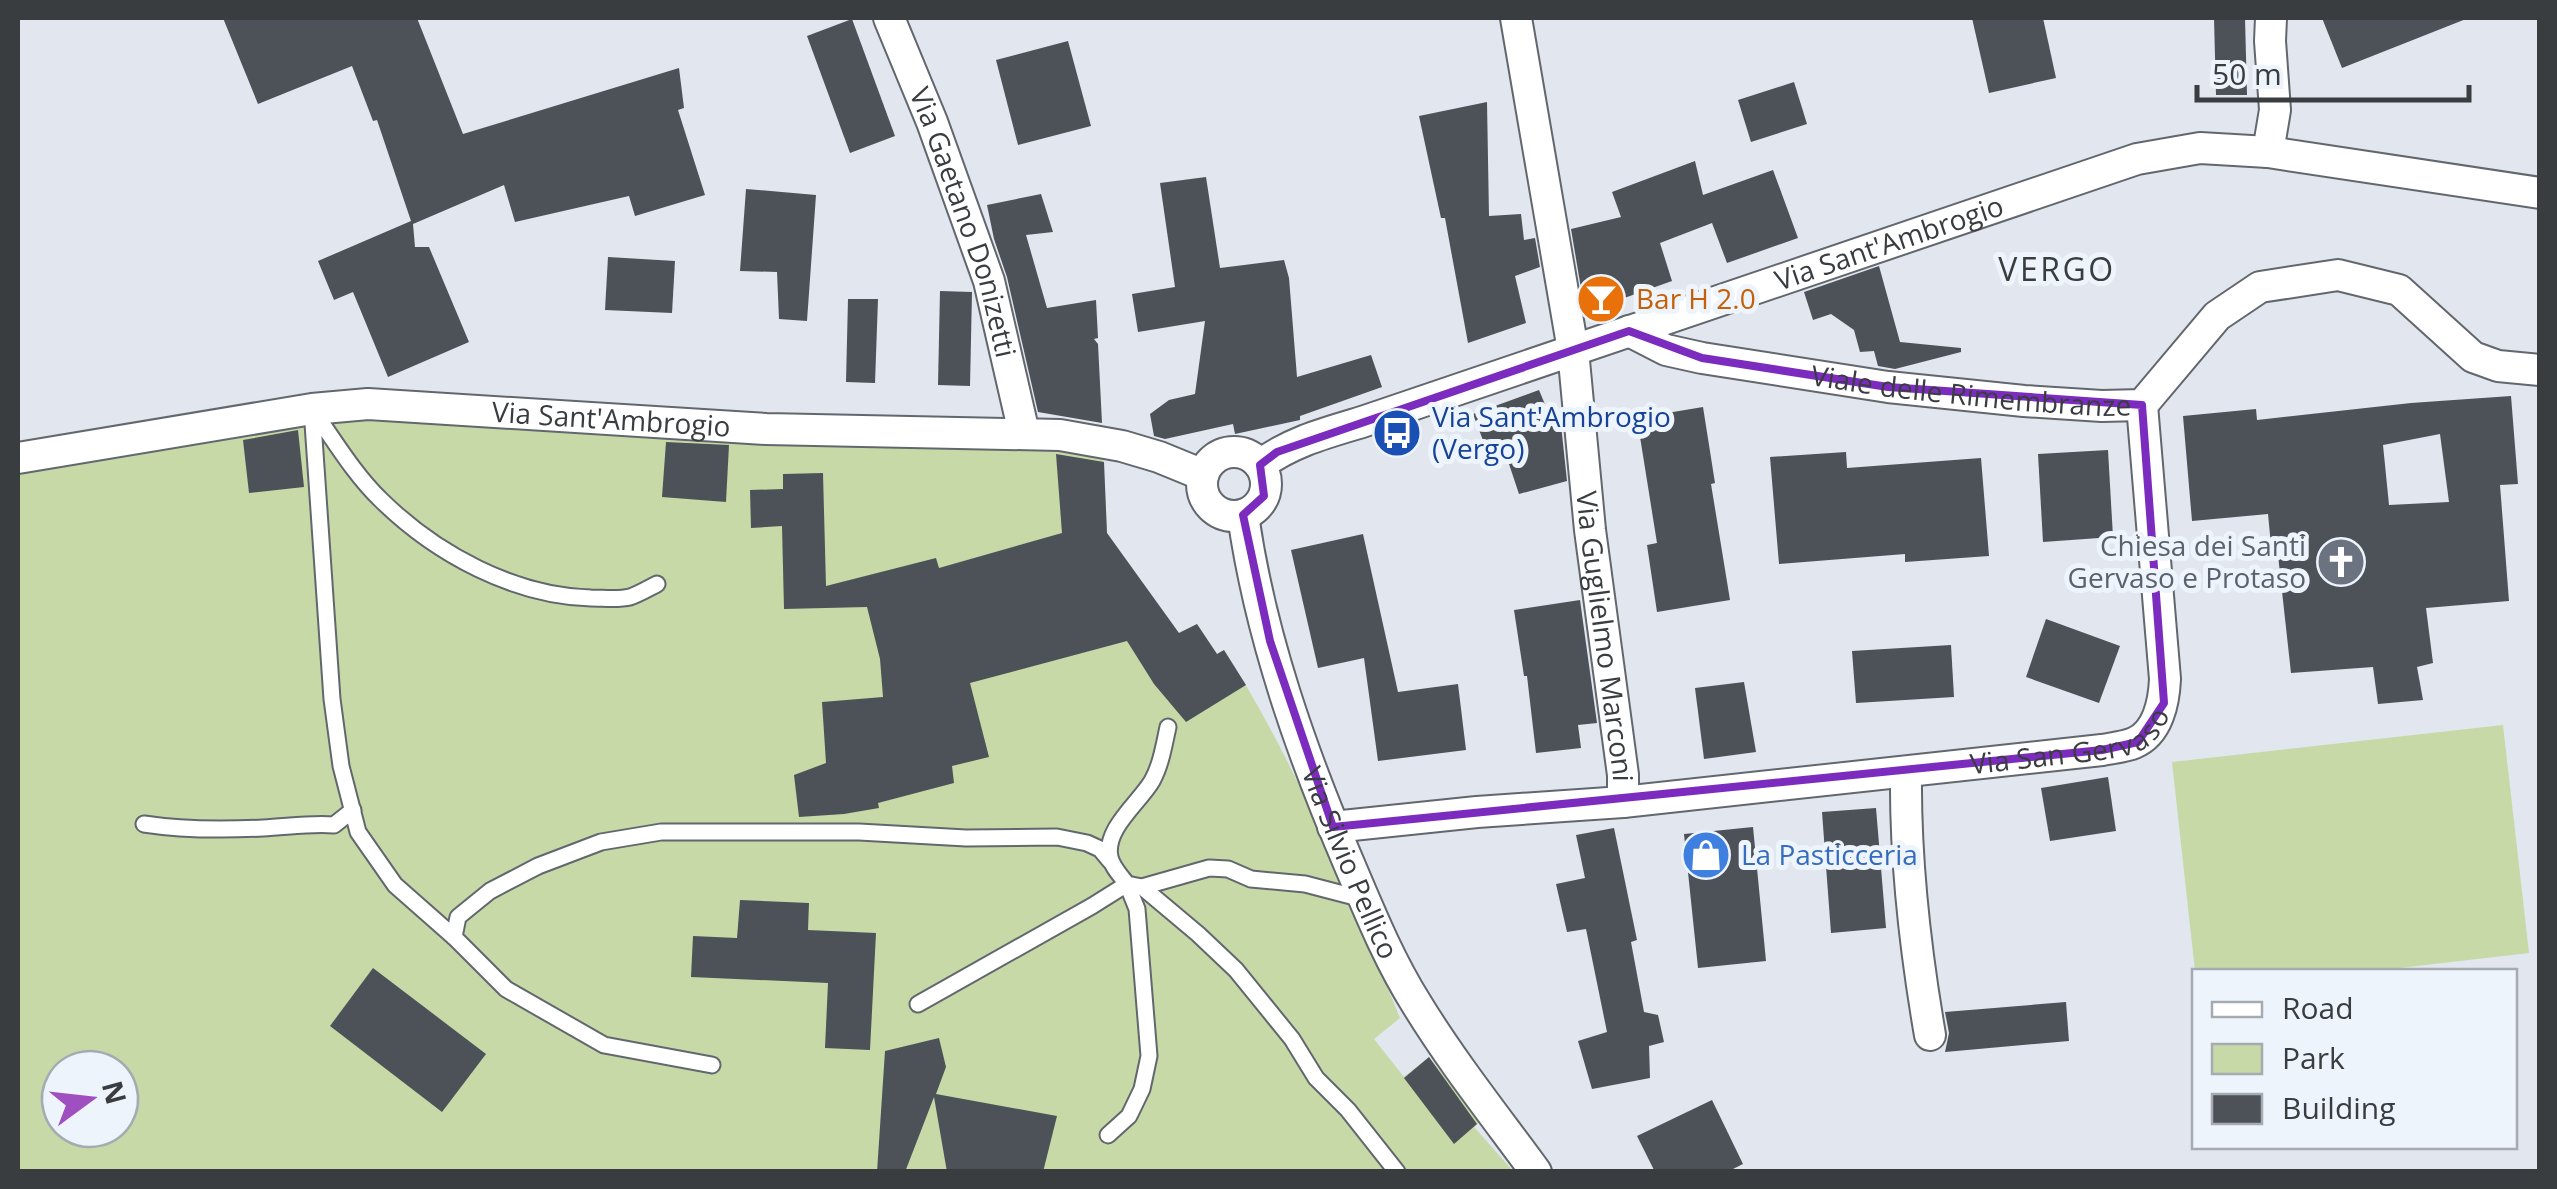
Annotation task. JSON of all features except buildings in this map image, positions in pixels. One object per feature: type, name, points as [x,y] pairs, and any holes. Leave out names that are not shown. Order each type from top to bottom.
[{"type":"street","name":"Via Gaetano Donizetti","points":[[889,18],[932,122],[989,281],[1024,433]]},
{"type":"street","name":"Via Guglielmo Marconi","points":[[1516,18],[1573,350],[1590,530],[1623,775],[1622,802]]},
{"type":"street","points":[[2268,152],[2275,110],[2271,18]]},
{"type":"street","name":"Via Sant'Ambrogio","points":[[1260,465],[1277,452],[1313,436],[2136,159],[2200,148],[2268,152],[2540,193]]},
{"type":"street","name":"Viale delle Rimembranze","points":[[1630,331],[1666,350],[1702,358],[1888,386],[2024,401],[2142,405],[2216,316],[2260,287],[2338,275],[2400,290],[2473,357],[2498,366],[2540,370]]},
{"type":"street","name":"Via Sant'Ambrogio","points":[[18,458],[312,409],[368,404],[766,429],[1060,434],[1160,456],[1203,476]]},
{"type":"street","name":"Via San Gervaso","points":[[1333,826],[1906,773],[2102,750],[2138,742],[2155,722],[2164,702],[2165,680],[2142,405]]},
{"type":"street","points":[[1224,454],[1244,454],[1260,465],[1267,485],[1259,505],[1243,515],[1229,516],[1210,506],[1204,496],[1203,476],[1208,466],[1224,454]]},
{"type":"street","name":"Via Silvio Pellico","points":[[1243,515],[1270,641],[1298,734],[1386,951],[1452,1057],[1536,1172]]},
{"type":"street","points":[[1906,773],[1908,866],[1930,1035]]},
{"type":"lane","points":[[312,409],[379,498],[412,529],[482,570],[554,596],[613,598],[630,596],[658,584]]},
{"type":"lane","points":[[312,409],[332,699],[341,766],[358,832],[395,884],[506,989],[604,1045],[712,1065]]},
{"type":"lane","points":[[1110,861],[1109,843],[1152,780],[1168,727]]},
{"type":"lane","points":[[144,824],[175,829],[334,825],[353,810]]},
{"type":"lane","points":[[454,937],[458,917],[490,891],[538,866],[601,842],[661,832],[859,832],[1057,838],[1086,843],[1100,849],[1134,886],[1198,934],[1236,970],[1292,1039],[1316,1078],[1348,1110],[1397,1172]]},
{"type":"lane","points":[[918,1004],[1134,886],[1209,868],[1228,869],[1251,879],[1305,884],[1350,896]]},
{"type":"lane","points":[[1108,1135],[1129,1116],[1142,1089],[1149,1056],[1134,886]]},
{"type":"highlighted area","points":[[1629,331],[1702,358],[1888,387],[2142,405],[2164,703],[2138,742],[2102,750],[1333,827],[1270,641],[1243,515],[1264,496],[1260,465],[1277,452]]},
{"type":"green space","points":[[344,412],[1103,452],[1107,533],[1178,633],[1197,624],[1217,654],[1224,650],[1275,738],[1320,830],[1400,1018],[1374,1039],[1404,1077],[1429,1057],[1481,1121],[1474,1127],[1513,1171],[18,1172],[18,468]]},
{"type":"green space","points":[[2503,725],[2529,953],[2391,969],[2195,969],[2172,762]]},
{"type":"place","name":"Bar H 2.0","points":[[1601,299]]},
{"type":"place","name":"Via Sant'Ambrogio (Vergo)","points":[[1397,433]]},
{"type":"place","name":"Chiesa dei Santi Gervaso e Protaso","points":[[2341,562]]},
{"type":"place","name":"La Pasticceria","points":[[1706,855]]},
{"type":"district","name":"VERGO","points":[[2057,270]]}]
